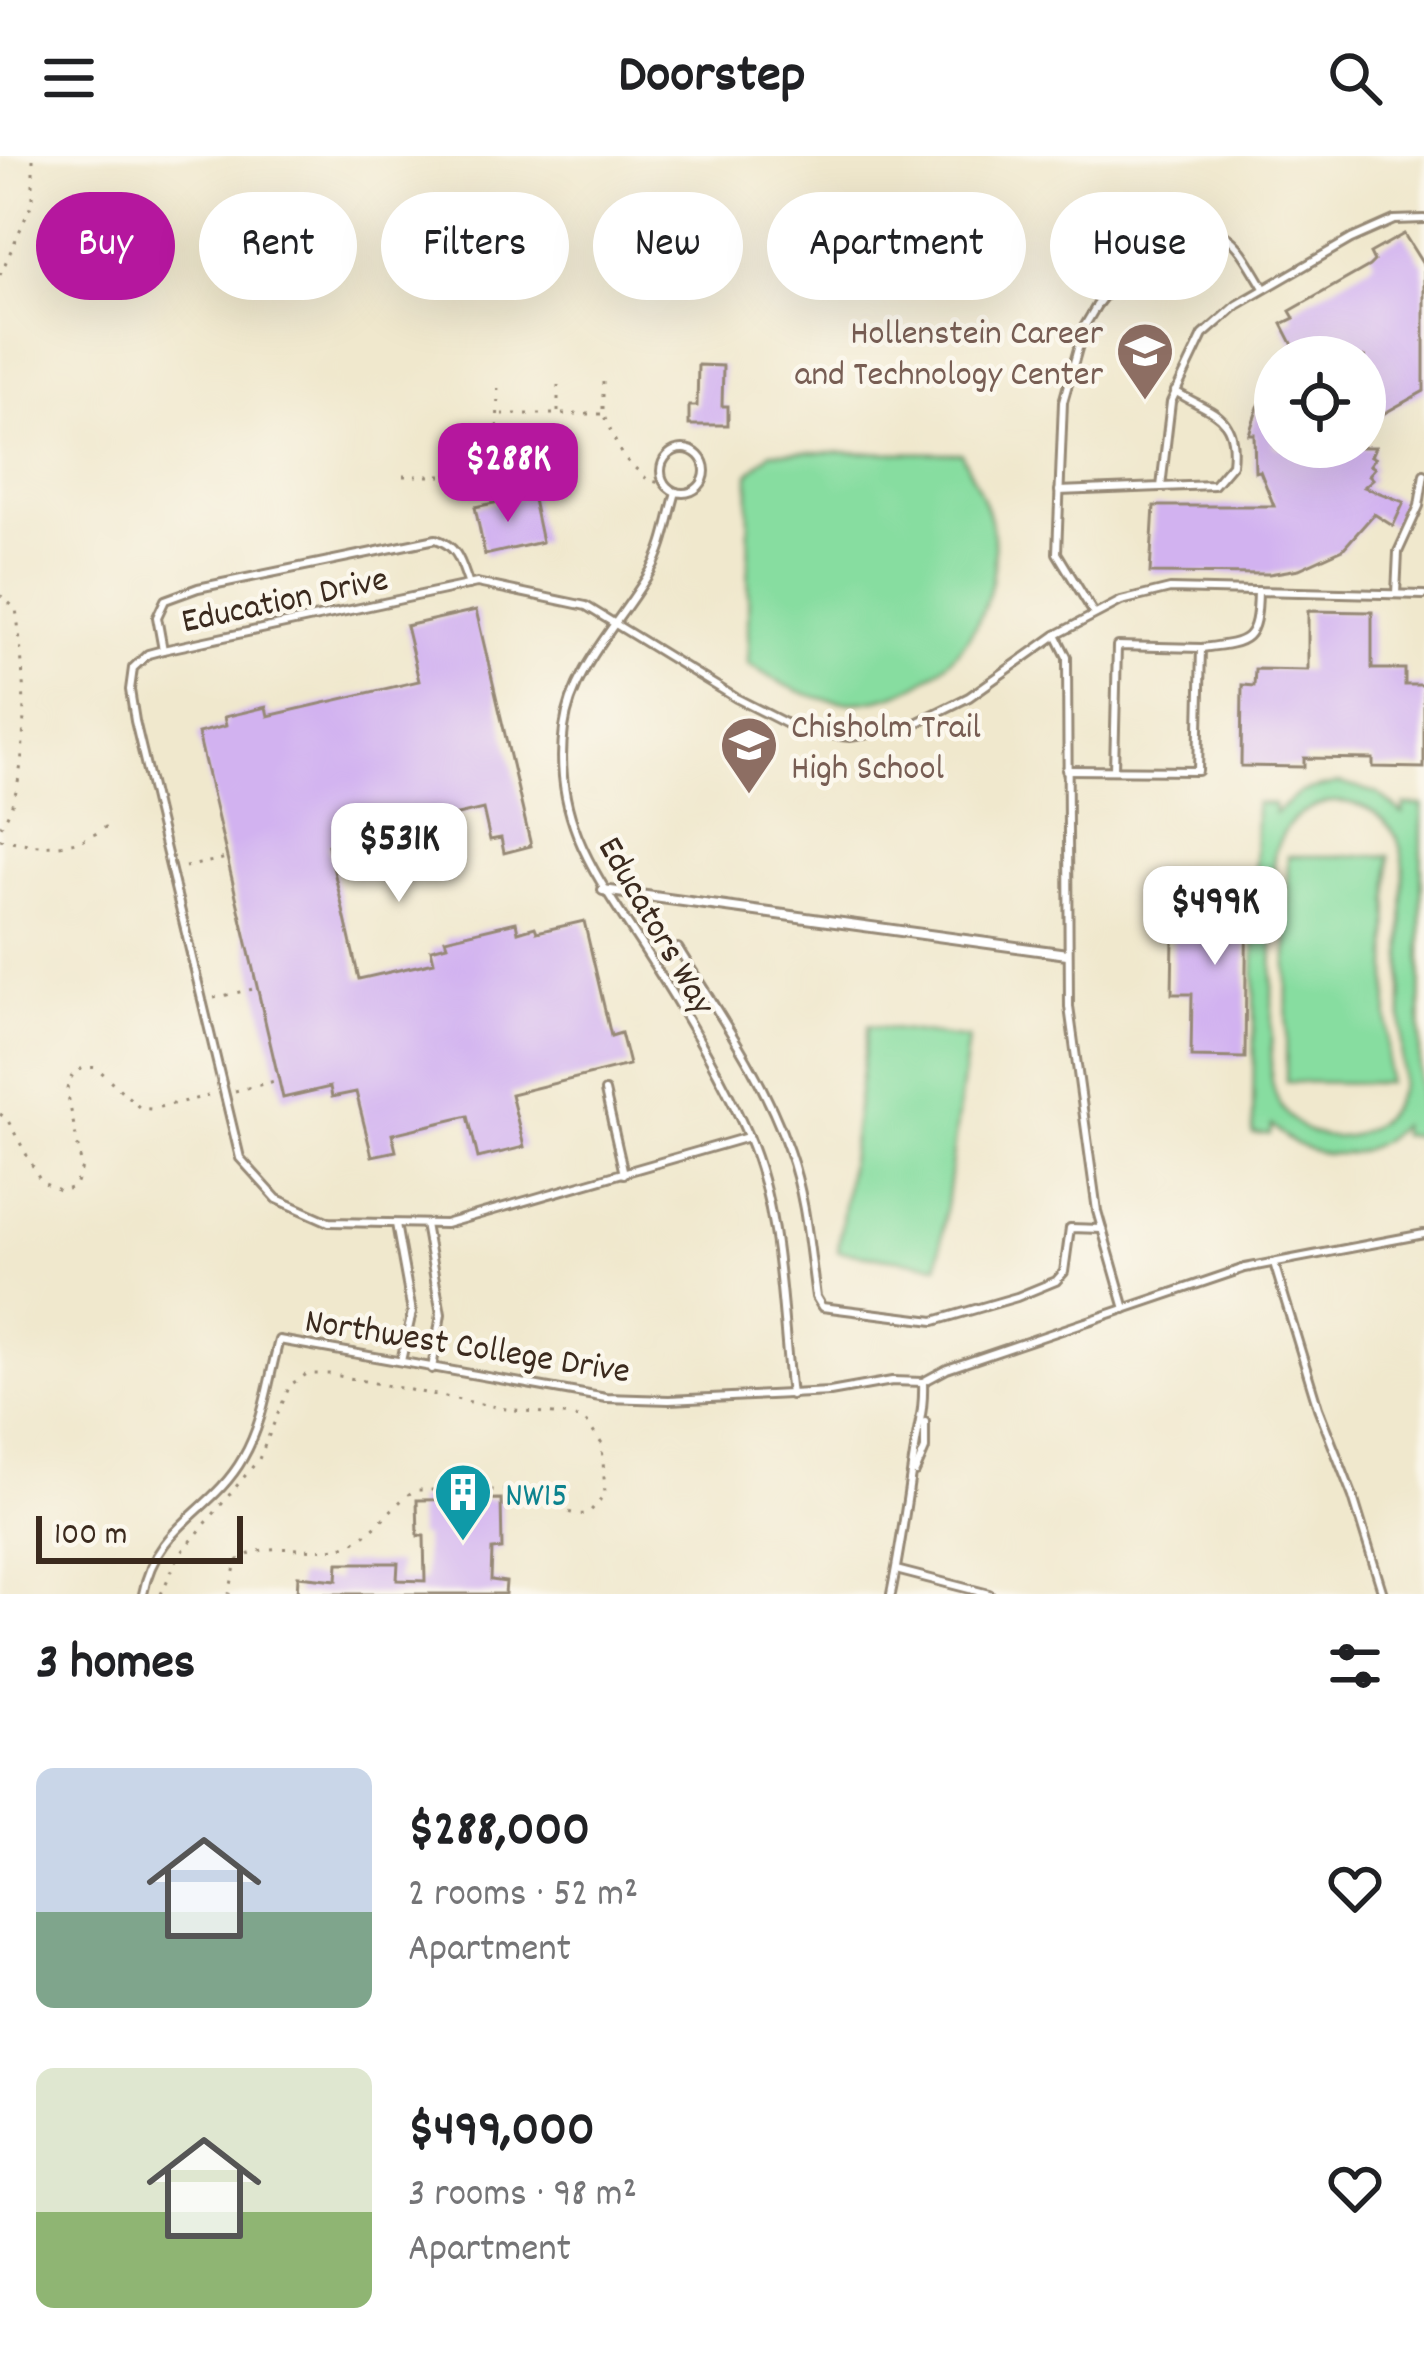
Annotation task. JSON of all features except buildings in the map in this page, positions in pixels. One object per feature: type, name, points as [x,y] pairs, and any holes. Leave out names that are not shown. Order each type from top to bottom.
[{"type":"street","points":[[603,890],[1066,954]]},
{"type":"lane","points":[[1161,487],[1168,415],[1203,335],[1237,304],[1264,288],[1394,220],[1424,219]]},
{"type":"lane","points":[[1094,612],[1057,553],[1059,429],[1076,351],[1097,305],[1141,247],[1165,230],[1225,233],[1238,244],[1264,288]]},
{"type":"lane","points":[[1058,491],[1214,485],[1232,464],[1231,433],[1223,418],[1175,391]]},
{"type":"lane","points":[[686,448],[699,455],[705,469],[702,483],[691,492],[676,492],[664,484],[660,470],[672,451],[686,448]]},
{"type":"lane","points":[[1396,595],[1398,552],[1419,506],[1424,474]]},
{"type":"lane","name":"Educators Way","points":[[676,492],[653,568],[613,622],[569,703],[562,750],[567,813],[603,890],[652,962],[748,1137],[768,1202],[791,1395]]},
{"type":"lane","points":[[163,650],[160,607],[165,600],[198,588],[436,539],[450,544],[458,554],[469,585]]},
{"type":"lane","name":"Education Drive","points":[[748,1137],[445,1224],[329,1222],[277,1199],[240,1158],[130,690],[133,668],[163,650],[469,585],[526,591],[586,606],[736,698],[803,732],[850,737],[906,728],[969,697],[1094,612],[1170,590],[1424,595]]},
{"type":"lane","points":[[1114,770],[1118,646],[1233,644],[1258,626],[1258,591]]},
{"type":"lane","points":[[1056,635],[1067,656],[1066,954],[1084,1138],[1102,1228],[1126,1310]]},
{"type":"lane","points":[[1066,770],[1198,771],[1201,648]]},
{"type":"lane","points":[[678,948],[743,1055],[789,1149],[808,1224],[816,1297],[822,1307],[922,1322],[954,1316],[1056,1281],[1064,1272],[1070,1228],[1102,1228]]},
{"type":"lane","points":[[605,1091],[624,1174]]},
{"type":"lane","points":[[396,1224],[412,1312],[401,1363]]},
{"type":"lane","points":[[425,1224],[441,1314],[432,1369]]},
{"type":"lane","name":"Northwest College Drive","points":[[143,1594],[161,1546],[177,1525],[212,1498],[242,1459],[264,1407],[279,1340],[606,1398],[791,1395],[923,1382],[947,1369],[1245,1268],[1424,1234]]},
{"type":"lane","points":[[1274,1263],[1311,1387],[1383,1594]]},
{"type":"lane","points":[[891,1594],[914,1474],[925,1449],[923,1382]]},
{"type":"lane","points":[[896,1570],[989,1594]]},
{"type":"path","points":[[0,275],[33,200],[33,156]]},
{"type":"path","points":[[404,476],[477,476],[497,458],[499,380]]},
{"type":"path","points":[[558,381],[558,414]]},
{"type":"path","points":[[603,382],[602,413],[625,459],[648,480],[664,484]]},
{"type":"path","points":[[499,414],[602,413]]},
{"type":"path","points":[[0,595],[16,609],[26,688],[17,790],[13,810],[0,827]]},
{"type":"path","points":[[0,839],[67,845],[91,839],[108,825]]},
{"type":"path","points":[[184,867],[227,858]]},
{"type":"path","points":[[214,998],[257,988]]},
{"type":"path","points":[[0,1114],[41,1181],[61,1191],[74,1187],[82,1172],[67,1090],[74,1072],[97,1068],[140,1108],[208,1096]]},
{"type":"path","points":[[227,1093],[279,1080]]},
{"type":"path","points":[[161,1594],[178,1557],[259,1459],[290,1385],[307,1374],[573,1416],[587,1423],[602,1444],[605,1495],[588,1514],[573,1516],[557,1510],[539,1494],[525,1490],[415,1490],[361,1538],[346,1545],[251,1551],[236,1562],[230,1594]]},
{"type":"green space","points":[[771,452],[961,453],[989,517],[993,574],[969,636],[948,662],[922,682],[892,695],[859,701],[824,699],[748,664],[749,474]]},
{"type":"green space","points":[[1339,783],[1377,793],[1403,814],[1404,805],[1422,805],[1419,1136],[1401,1135],[1400,1126],[1353,1152],[1336,1154],[1302,1147],[1272,1125],[1270,1134],[1253,1134],[1256,803],[1274,804],[1275,813],[1301,792]],"holes":[[[1329,802],[1344,802],[1381,818],[1402,852],[1401,1084],[1390,1109],[1373,1126],[1330,1137],[1309,1131],[1291,1118],[1277,1099],[1271,1072],[1274,855],[1287,827],[1301,814]]]},
{"type":"green space","points":[[1288,856],[1389,856],[1387,1083],[1286,1082]]},
{"type":"green space","points":[[868,1026],[968,1039],[938,1265],[838,1251]]},
{"type":"place","name":"Hollenstein Career and Technology Center","points":[[1145,402]]},
{"type":"place","name":"Chisholm Trail High School","points":[[749,796]]},
{"type":"place","name":"NW15","points":[[463,1543]]}]
